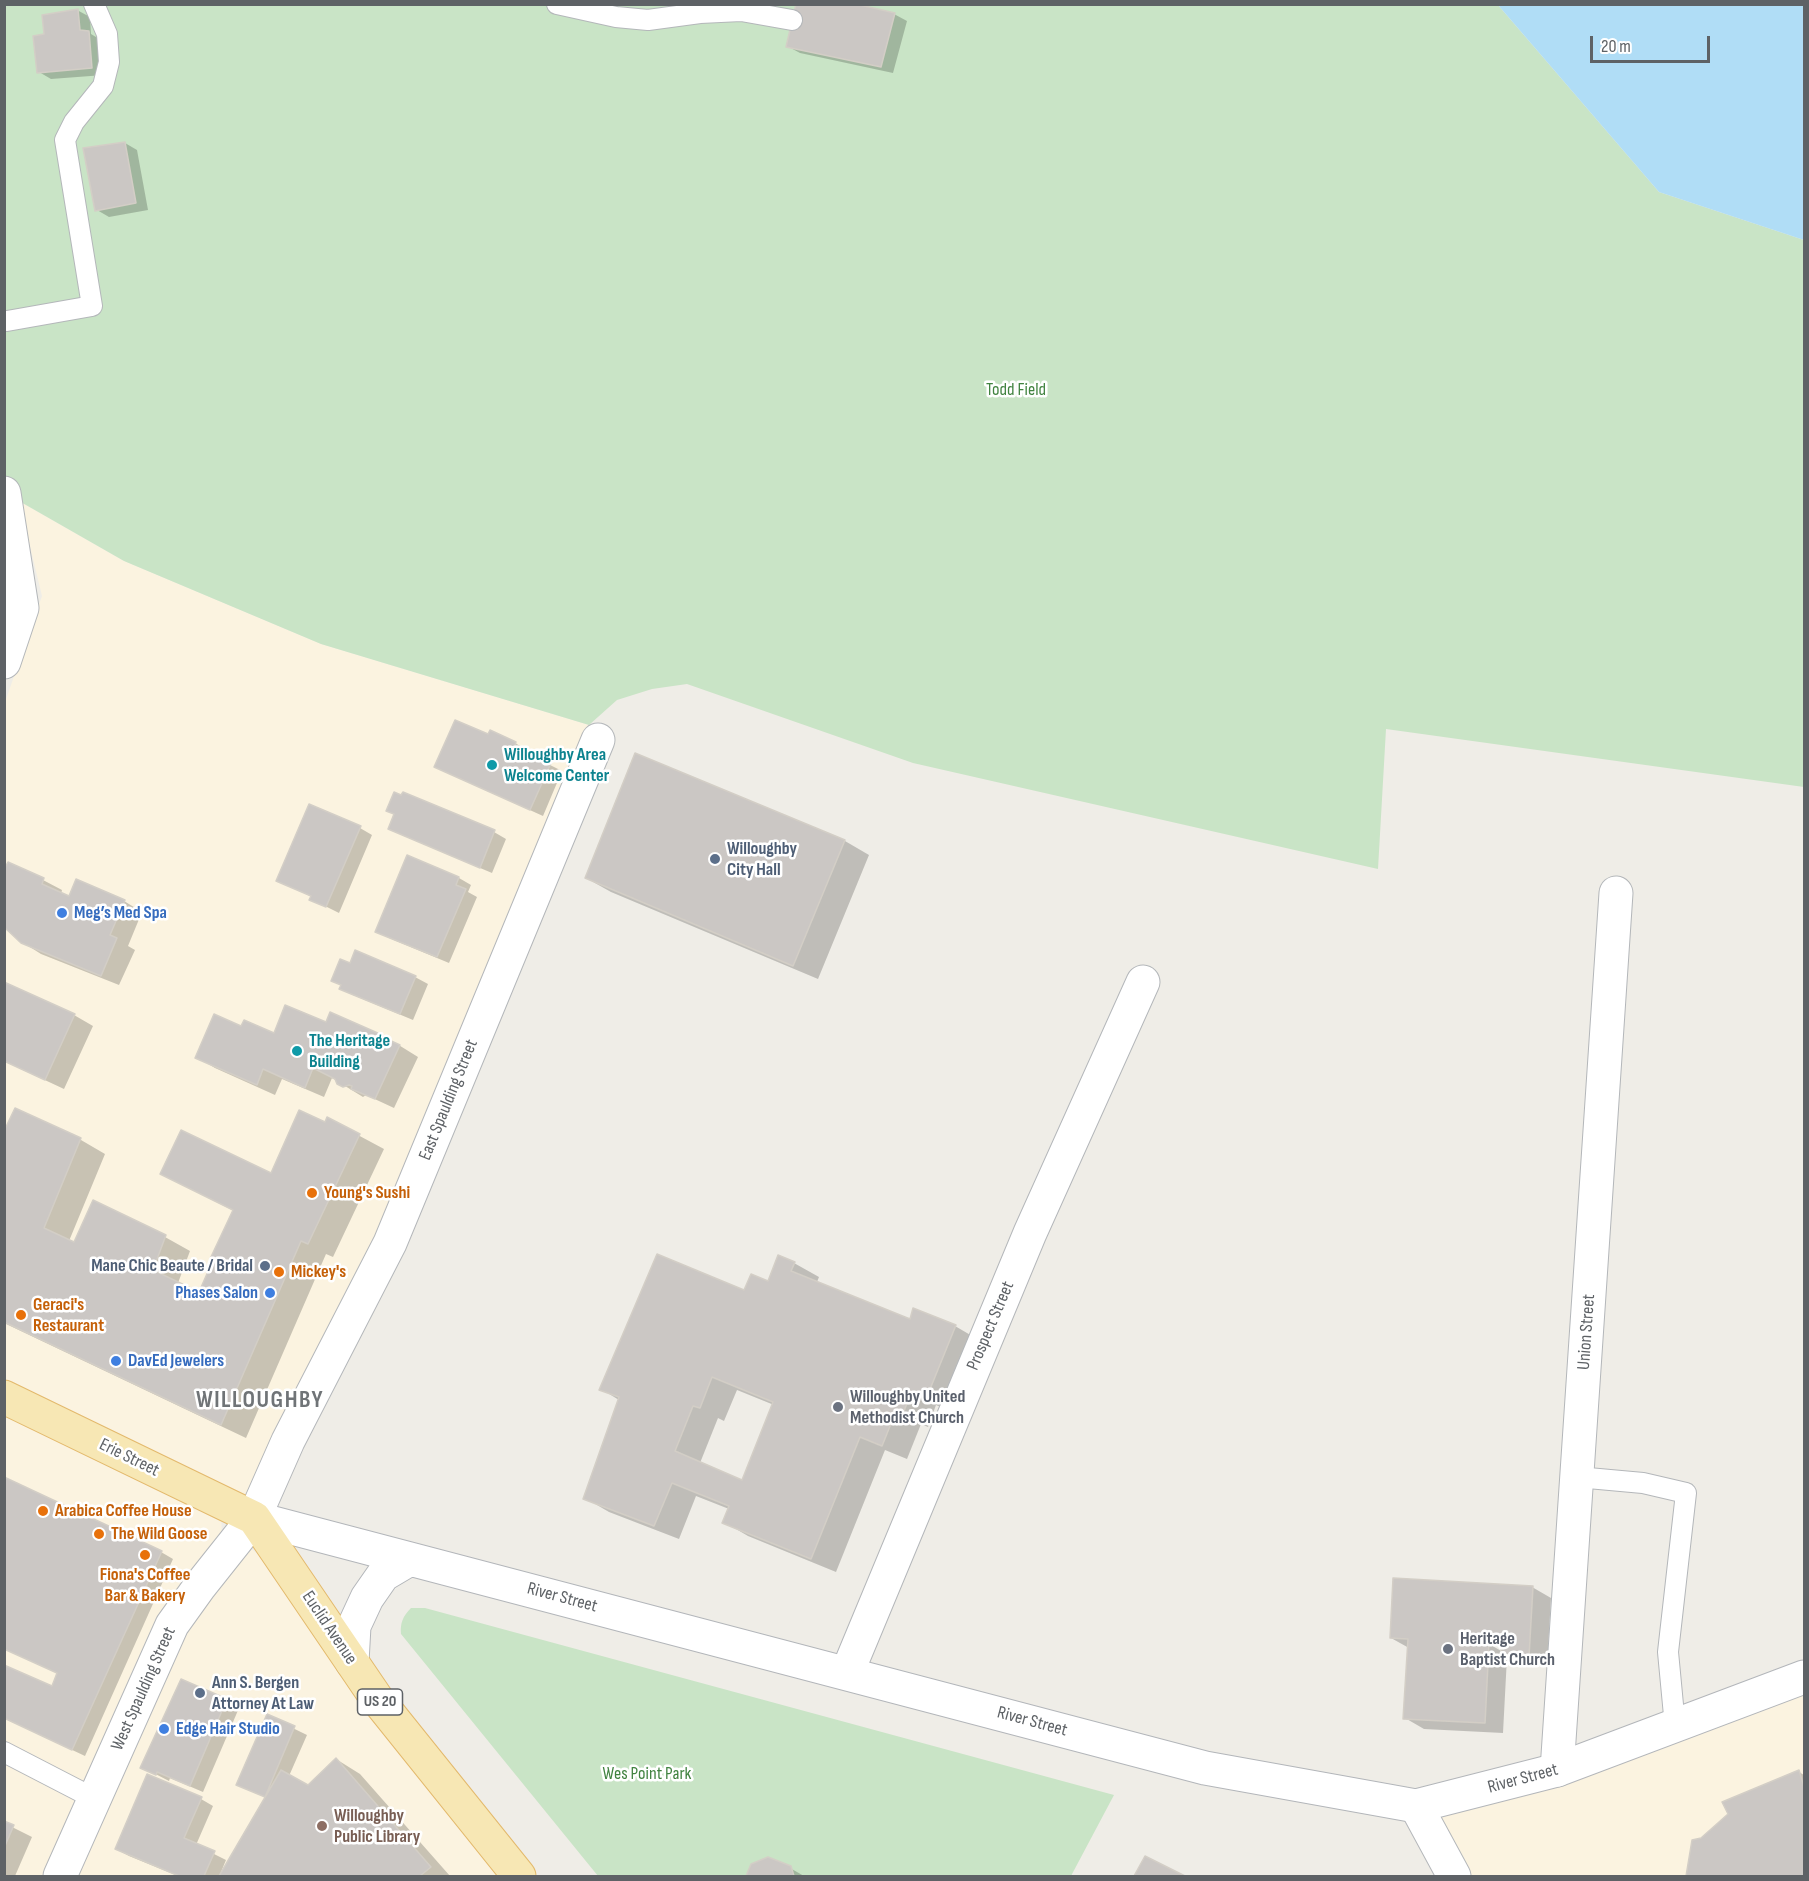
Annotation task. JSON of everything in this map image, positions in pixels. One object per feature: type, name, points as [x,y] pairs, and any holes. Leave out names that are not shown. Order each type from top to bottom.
[{"type":"main road","name":"Erie Street","points":[[4,1397],[254,1518]]},
{"type":"main road","name":"Euclid Avenue","points":[[254,1518],[377,1699],[519,1876]]},
{"type":"street","points":[[4,493],[22,608],[4,662]]},
{"type":"street","name":"East Spaulding Street","points":[[254,1518],[288,1440],[390,1243],[598,740]]},
{"type":"street","name":"Union Street","points":[[1557,1770],[1616,893]]},
{"type":"street","name":"Prospect Street","points":[[847,1673],[1030,1233],[1143,982]]},
{"type":"street","name":"River Street","points":[[254,1518],[1205,1768],[1416,1806],[1557,1770],[1804,1677]]},
{"type":"street","name":"West Spaulding Street","points":[[60,1876],[172,1625],[254,1518]]},
{"type":"street","points":[[352,1662],[354,1626],[367,1598],[383,1575],[410,1559]]},
{"type":"street","points":[[1416,1806],[1454,1876]]},
{"type":"lane","points":[[7,321],[92,306],[65,140],[74,122],[104,86],[109,62],[107,34],[94,4]]},
{"type":"lane","points":[[557,4],[616,17],[648,20],[699,13],[741,11],[792,20]]},
{"type":"lane","points":[[1577,1477],[1643,1483],[1686,1493],[1668,1652],[1675,1725]]},
{"type":"lane","points":[[4,1752],[95,1799]]},
{"type":"shaded area","points":[[19,501],[124,561],[321,644],[589,725],[464,1025],[384,1234],[251,1504],[5,1385],[4,705],[42,596]]},
{"type":"shaded area","points":[[4,1407],[221,1511],[222,1538],[46,1876],[5,1876]]},
{"type":"shaded area","points":[[246,1544],[270,1565],[505,1876],[71,1876],[189,1618]]},
{"type":"shaded area","points":[[1804,1692],[1804,1876],[1465,1876],[1431,1813]]},
{"type":"green space","name":"Todd Field","points":[[5,5],[1498,5],[1659,192],[1804,240],[1804,787],[1386,729],[1378,869],[913,763],[687,684],[652,689],[617,700],[589,725],[321,644],[124,561],[5,493]]},
{"type":"green space","name":"Wes Point Park","points":[[411,1608],[425,1608],[1114,1795],[1071,1876],[598,1876],[401,1634],[403,1620]]},
{"type":"water","points":[[1498,5],[1804,5],[1804,240],[1659,192]]},
{"type":"building","points":[[796,4],[856,4],[895,13],[881,67],[786,47]]},
{"type":"building","points":[[78,9],[80,30],[89,31],[92,68],[37,73],[33,36],[44,34],[42,15]]},
{"type":"building","points":[[125,142],[136,203],[95,211],[83,148]]},
{"type":"building","name":"Willoughby Area Welcome Center","points":[[455,720],[488,734],[490,730],[516,742],[515,745],[551,763],[530,810],[434,767]]},
{"type":"building","name":"Willoughby City Hall","points":[[635,753],[845,840],[793,966],[585,878]]},
{"type":"building","points":[[394,792],[401,795],[403,792],[495,830],[480,868],[388,829],[394,814],[386,811]]},
{"type":"building","points":[[309,804],[361,826],[326,907],[309,900],[311,896],[276,881]]},
{"type":"building","points":[[407,855],[459,877],[456,885],[466,889],[437,957],[375,932]]},
{"type":"building","name":"Meg’s Med Spa","points":[[8,862],[44,878],[42,884],[69,896],[76,879],[125,900],[110,935],[117,938],[101,976],[21,943],[4,927],[4,869]]},
{"type":"building","points":[[355,950],[416,976],[400,1014],[339,989],[341,985],[331,981],[340,959],[350,963]]},
{"type":"building","points":[[4,982],[75,1014],[45,1080],[4,1061]]},
{"type":"building","name":"The Heritage Building","points":[[285,1005],[326,1022],[330,1012],[400,1045],[375,1099],[351,1089],[352,1086],[343,1087],[337,1084],[335,1079],[313,1068],[305,1088],[263,1069],[257,1085],[195,1058],[214,1014],[241,1026],[244,1020],[274,1033]]},
{"type":"building","points":[[15,1108],[81,1138],[44,1228],[74,1242],[93,1200],[166,1235],[153,1270],[199,1292],[213,1260],[210,1259],[233,1210],[160,1174],[181,1130],[271,1173],[299,1110],[325,1122],[327,1117],[360,1134],[308,1244],[301,1241],[221,1425],[4,1322],[4,1131]]},
{"type":"building","name":"Willoughby United Methodist Church","points":[[657,1254],[744,1290],[751,1274],[768,1281],[778,1255],[795,1262],[791,1271],[910,1319],[913,1308],[956,1325],[926,1399],[911,1392],[903,1414],[896,1411],[882,1446],[860,1437],[811,1559],[722,1523],[729,1506],[672,1483],[654,1526],[583,1499],[619,1397],[599,1390]],"holes":[[[712,1377],[773,1402],[742,1480],[675,1451],[693,1406],[700,1408]]]},
{"type":"building","points":[[4,1477],[162,1551],[72,1750],[4,1718],[4,1665],[52,1686],[57,1673],[4,1649]]},
{"type":"building","name":"Heritage Baptist Church","points":[[1393,1578],[1533,1586],[1529,1656],[1501,1655],[1502,1644],[1489,1643],[1485,1723],[1403,1719],[1408,1639],[1390,1638]]},
{"type":"building","points":[[181,1679],[227,1699],[190,1786],[157,1772],[156,1775],[140,1768]]},
{"type":"building","points":[[267,1714],[295,1726],[265,1797],[236,1785]]},
{"type":"building","name":"Willoughby Public Library","points":[[336,1758],[431,1867],[420,1876],[219,1876],[281,1770],[308,1785]]},
{"type":"building","points":[[1799,1770],[1804,1787],[1804,1876],[1686,1876],[1692,1840],[1701,1838],[1728,1814],[1722,1802]]},
{"type":"building","points":[[147,1774],[202,1797],[184,1838],[215,1851],[204,1876],[179,1876],[115,1849]]},
{"type":"building","points":[[4,1821],[14,1825],[4,1848]]},
{"type":"building","points":[[1145,1856],[1185,1876],[1134,1876]]},
{"type":"building","points":[[768,1857],[791,1866],[794,1876],[746,1876],[751,1864]]},
{"type":"place","name":"Willoughby Area Welcome Center","points":[[492,765]]},
{"type":"place","name":"Willoughby City Hall","points":[[715,859]]},
{"type":"place","name":"Meg’s Med Spa","points":[[62,913]]},
{"type":"place","name":"The Heritage Building","points":[[297,1051]]},
{"type":"place","name":"Young's Sushi","points":[[312,1193]]},
{"type":"place","name":"Mane Chic Beaute / Bridal","points":[[265,1266]]},
{"type":"place","name":"Mickey's","points":[[279,1272]]},
{"type":"place","name":"Phases Salon","points":[[270,1293]]},
{"type":"place","name":"Geraci's Restaurant","points":[[21,1315]]},
{"type":"place","name":"DavEd Jewelers","points":[[116,1361]]},
{"type":"place","name":"Willoughby United Methodist Church","points":[[838,1407]]},
{"type":"place","name":"Arabica Coffee House","points":[[43,1511]]},
{"type":"place","name":"The Wild Goose","points":[[99,1534]]},
{"type":"place","name":"Fiona's Coffee Bar & Bakery","points":[[145,1555]]},
{"type":"place","name":"Heritage Baptist Church","points":[[1448,1649]]},
{"type":"place","name":"Ann S. Bergen Attorney At Law","points":[[200,1693]]},
{"type":"place","name":"Edge Hair Studio","points":[[164,1729]]},
{"type":"place","name":"Willoughby Public Library","points":[[322,1826]]},
{"type":"district","name":"WILLOUGHBY","points":[[260,1401]]}]
